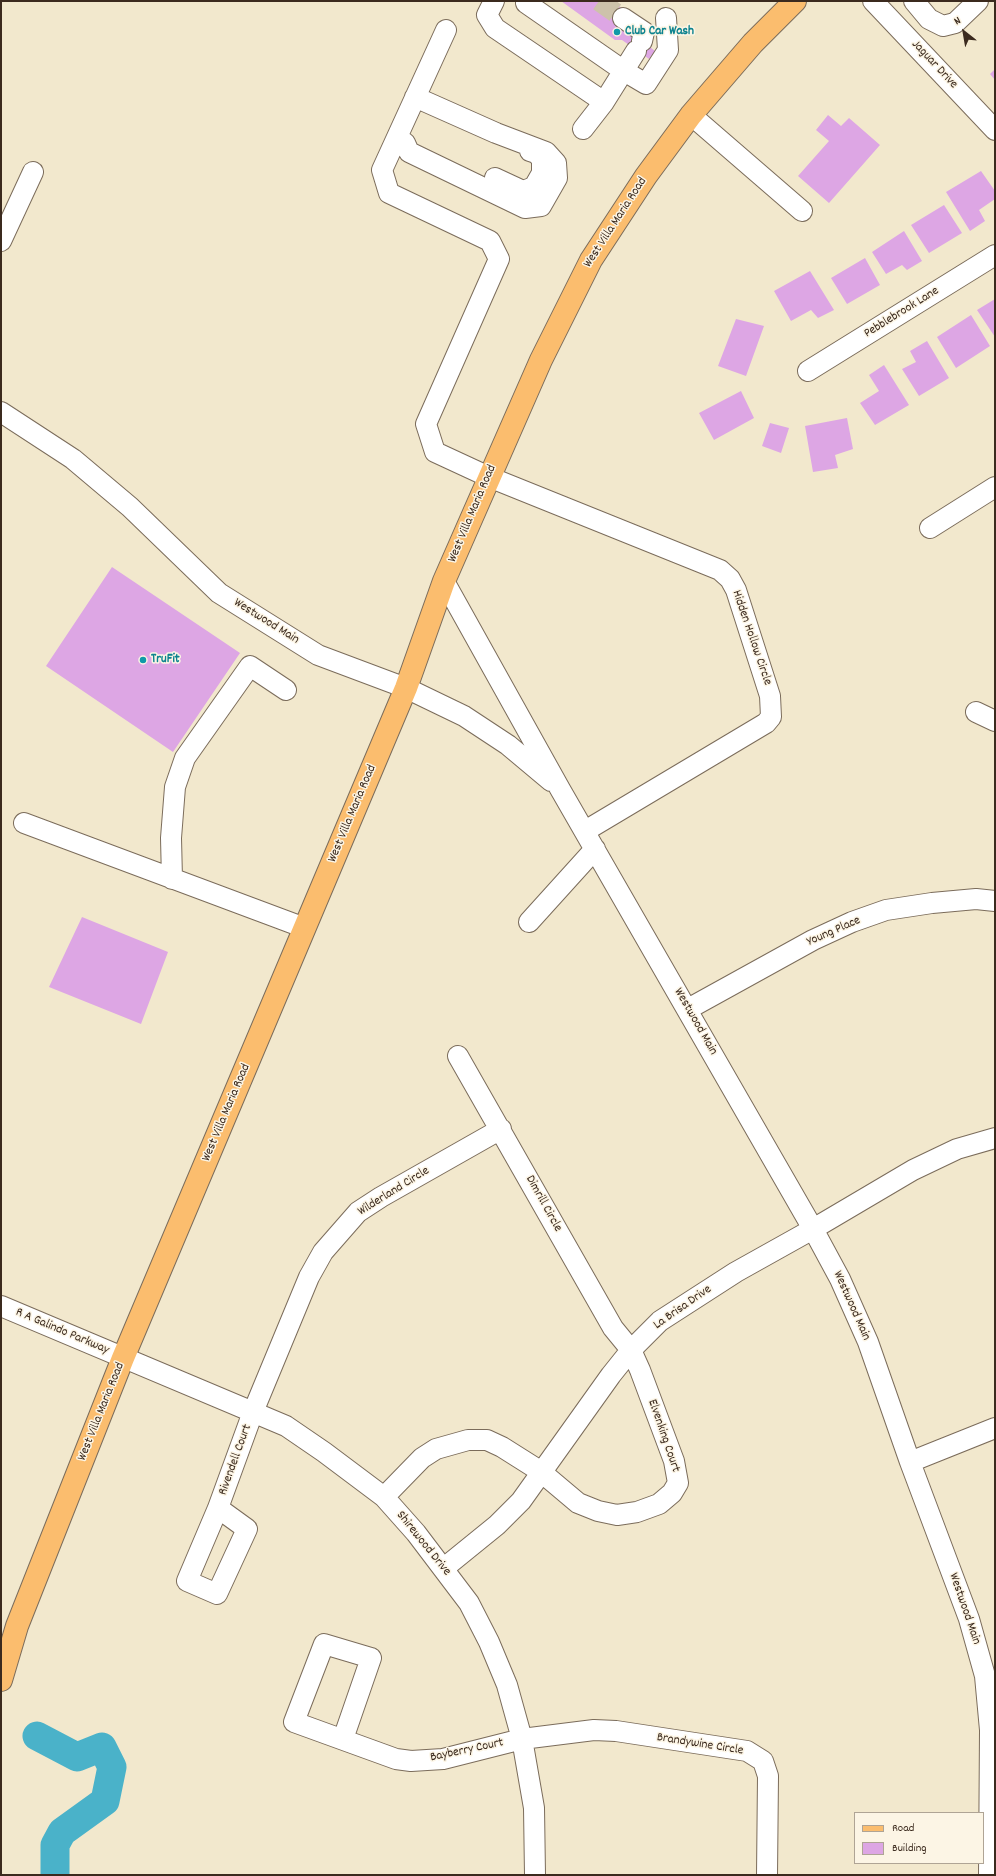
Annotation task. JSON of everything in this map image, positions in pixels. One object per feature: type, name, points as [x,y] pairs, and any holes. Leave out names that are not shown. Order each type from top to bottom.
[{"type":"main road","name":"West Villa Maria Road","points":[[1,1680],[17,1626],[123,1358],[406,688],[444,580],[544,353],[591,260],[646,176],[691,115],[753,43],[795,1]]},
{"type":"street","points":[[494,1],[487,15],[495,28],[604,102]]},
{"type":"street","name":"Jaguar Drive","points":[[873,1],[995,130]]},
{"type":"street","points":[[914,1],[929,19],[943,26],[955,23],[978,1]]},
{"type":"street","points":[[526,3],[624,72],[646,84],[668,50],[666,18]]},
{"type":"street","points":[[583,130],[604,102],[639,46],[644,32],[623,18]]},
{"type":"street","points":[[908,38],[929,19]]},
{"type":"street","name":"Hidden Hollow Circle","points":[[446,30],[415,97],[401,141],[382,170],[389,193],[490,241],[498,259],[426,424],[435,452],[489,477],[720,570],[730,579],[736,590],[770,696],[771,717],[766,723],[584,831]]},
{"type":"street","points":[[401,141],[409,152],[525,208],[541,206],[557,178],[556,163],[546,152],[496,133],[415,97]]},
{"type":"street","points":[[691,115],[802,211]]},
{"type":"street","points":[[1,241],[32,172]]},
{"type":"street","name":"Pebblebrook Lane","points":[[808,371],[995,255]]},
{"type":"street","name":"Westwood Main","points":[[1,412],[10,416],[79,464],[130,506],[219,593],[318,655],[406,688],[464,716],[508,745],[560,789]]},
{"type":"street","points":[[930,528],[995,487]]},
{"type":"street","name":"Westwood Main","points":[[444,580],[560,789],[813,1229],[840,1279],[868,1342],[910,1462],[969,1619],[985,1676],[990,1730],[989,1875]]},
{"type":"street","points":[[172,879],[171,838],[175,787],[185,758],[250,666],[286,690]]},
{"type":"street","points":[[976,712],[995,721]]},
{"type":"street","points":[[24,823],[305,928]]},
{"type":"street","points":[[529,922],[595,849]]},
{"type":"street","name":"Young Place","points":[[688,1010],[813,940],[886,910],[932,903],[976,899],[995,901]]},
{"type":"street","name":"Dimrill Circle","points":[[458,1056],[501,1129],[612,1328],[631,1350]]},
{"type":"street","name":"Wilderland Circle","points":[[253,1412],[309,1277],[323,1252],[340,1231],[358,1212],[381,1197],[501,1129]]},
{"type":"street","name":"La Brisa Drive","points":[[444,1568],[497,1525],[520,1501],[631,1350],[660,1321],[736,1272],[913,1170],[957,1149],[995,1138]]},
{"type":"street","name":"R A Galindo Parkway","points":[[1,1306],[123,1358]]},
{"type":"street","name":"Elvenking Court","points":[[384,1497],[422,1458],[436,1449],[468,1440],[486,1440],[502,1447],[540,1472],[578,1503],[598,1511],[617,1515],[636,1512],[659,1504],[672,1493],[678,1483],[674,1461],[631,1350]]},
{"type":"street","name":"Shirewood Drive","points":[[123,1358],[253,1412],[292,1430],[384,1497],[416,1533],[444,1568],[469,1603],[489,1642],[507,1685],[522,1739],[534,1808],[535,1875]]},
{"type":"street","name":"Rivendell Court","points":[[218,1508],[253,1412]]},
{"type":"street","points":[[910,1462],[995,1428]]},
{"type":"street","name":"Bayberry Court","points":[[343,1739],[370,1658],[324,1644],[294,1722],[396,1759],[411,1761],[443,1759],[522,1739]]},
{"type":"street","name":"Brandywine Circle","points":[[522,1739],[594,1730],[616,1731],[747,1751],[756,1755],[763,1761],[768,1776],[767,1875]]},
{"type":"building","name":"Club Car Wash","points":[[561,1],[612,1],[627,12],[642,41],[655,51],[649,59],[622,40],[615,40]]},
{"type":"building","points":[[995,69],[995,80],[990,74]]},
{"type":"building","points":[[828,115],[841,126],[849,118],[880,145],[829,203],[798,176],[829,141],[816,130]]},
{"type":"building","points":[[981,171],[995,191],[995,199],[979,210],[985,221],[970,231],[946,192]]},
{"type":"building","points":[[944,205],[962,233],[929,253],[911,225]]},
{"type":"building","points":[[904,231],[922,261],[907,270],[902,265],[886,274],[872,252]]},
{"type":"building","points":[[865,258],[880,285],[847,304],[831,278]]},
{"type":"building","points":[[810,271],[834,310],[818,318],[811,310],[791,321],[774,291]]},
{"type":"building","points":[[995,299],[995,337],[977,310]]},
{"type":"building","points":[[971,315],[990,346],[956,368],[937,337]]},
{"type":"building","points":[[736,319],[764,326],[746,376],[718,366]]},
{"type":"building","points":[[927,341],[949,378],[919,396],[902,369],[916,362],[910,351]]},
{"type":"building","points":[[884,365],[909,405],[875,425],[860,403],[879,391],[869,375]]},
{"type":"building","points":[[741,391],[754,418],[714,440],[699,413]]},
{"type":"building","points":[[847,418],[853,449],[835,455],[838,468],[813,472],[805,426]]},
{"type":"building","points":[[770,423],[789,428],[781,453],[762,446]]},
{"type":"building","name":"TruFit","points":[[112,567],[240,653],[173,752],[46,666]]},
{"type":"building","points":[[82,917],[168,952],[141,1024],[49,987]]},
{"type":"waterway","points":[[37,1736],[77,1757],[102,1747],[112,1767],[105,1801],[62,1832],[55,1845],[55,1875]]},
{"type":"tunnel","points":[[599,1],[623,18]]},
{"type":"place","name":"Club Car Wash","points":[[617,32]]},
{"type":"place","name":"TruFit","points":[[143,660]]}]
